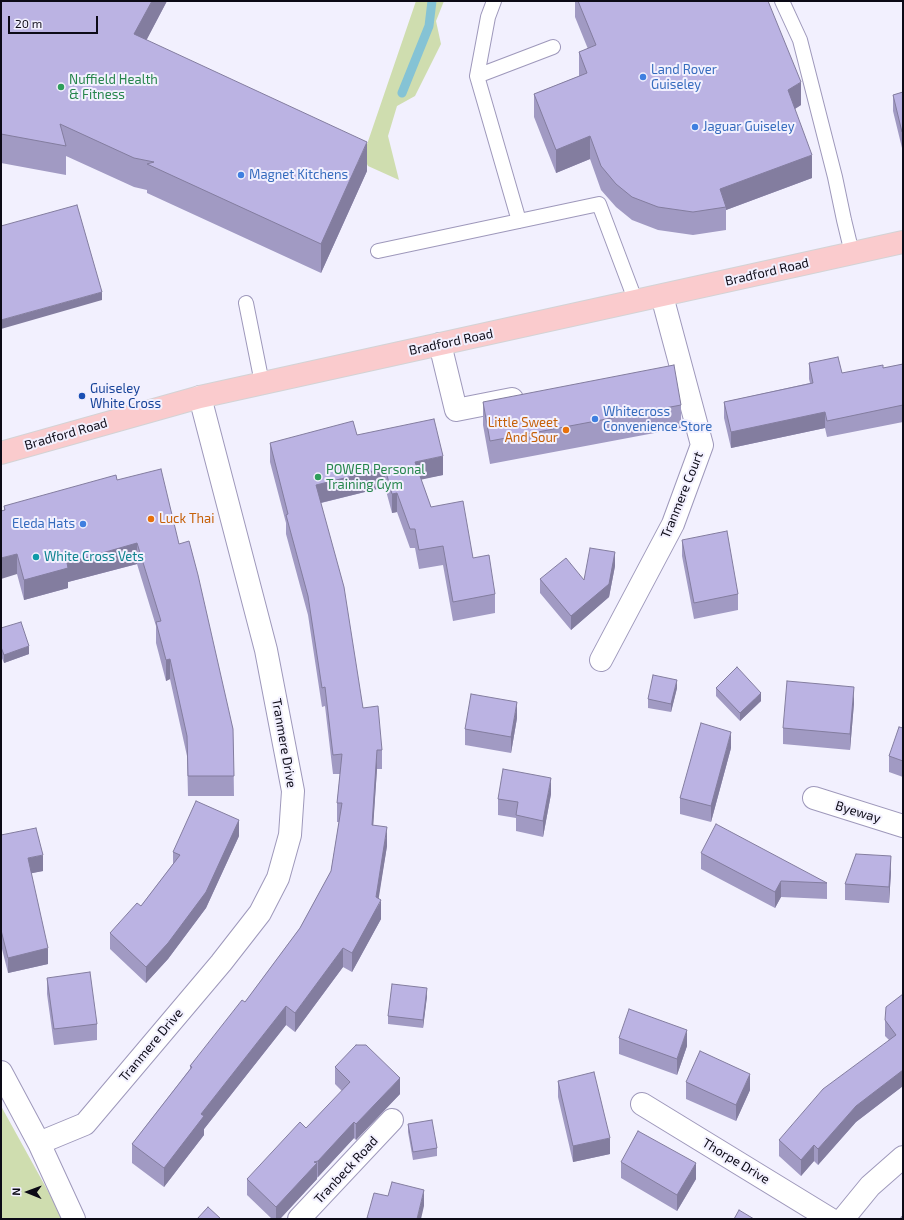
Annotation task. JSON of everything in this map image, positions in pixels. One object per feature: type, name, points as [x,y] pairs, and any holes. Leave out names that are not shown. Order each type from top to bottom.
[{"type":"main road","name":"Bradford Road","points":[[2,449],[200,397],[903,242]]},
{"type":"street","name":"Tranmere Court","points":[[601,660],[673,524],[702,445],[662,296]]},
{"type":"street","points":[[440,344],[456,410],[534,394]]},
{"type":"street","points":[[658,369],[681,364]]},
{"type":"street","name":"Tranmere Drive","points":[[39,1144],[85,1124],[221,963],[260,913],[278,878],[290,835],[293,791],[266,650],[200,397]]},
{"type":"street","name":"Byeway","points":[[814,798],[903,826]]},
{"type":"street","points":[[1,1072],[39,1144],[74,1219]]},
{"type":"street","name":"Thorpe Drive","points":[[642,1104],[830,1219]]},
{"type":"street","name":"Tranbeck Road","points":[[299,1219],[392,1120]]},
{"type":"street","points":[[843,1219],[870,1186],[903,1157]]},
{"type":"lane","points":[[494,1],[488,17],[477,76],[519,221]]},
{"type":"lane","points":[[782,1],[800,40],[835,177],[852,253]]},
{"type":"lane","points":[[477,76],[553,47]]},
{"type":"lane","points":[[378,251],[599,204],[636,302]]},
{"type":"lane","points":[[246,303],[262,383]]},
{"type":"green space","points":[[416,1],[444,1],[436,21],[441,44],[415,96],[397,106],[388,136],[399,180],[368,166],[363,156]]},
{"type":"green space","points":[[1,1106],[54,1202],[62,1219],[1,1219]]},
{"type":"building","points":[[1,1],[152,1],[134,34],[367,142],[321,244],[147,164],[154,162],[134,158],[60,124],[66,146],[1,134]]},
{"type":"building","points":[[578,1],[768,1],[801,82],[788,90],[812,155],[720,189],[726,207],[693,212],[658,207],[632,197],[616,184],[601,166],[590,136],[556,150],[534,94],[587,73],[579,52],[596,45]]},
{"type":"building","points":[[903,92],[903,132],[902,132],[893,95]]},
{"type":"building","points":[[77,205],[102,292],[1,320],[1,226]]},
{"type":"building","points":[[838,357],[842,373],[883,365],[883,368],[903,364],[903,405],[827,421],[825,412],[731,432],[724,402],[813,383],[809,363]]},
{"type":"building","points":[[674,365],[681,405],[490,441],[483,402]]},
{"type":"building","points":[[434,419],[443,456],[415,462],[431,507],[463,501],[473,558],[489,555],[495,594],[453,602],[443,546],[419,550],[415,529],[410,529],[397,493],[392,494],[385,468],[316,485],[344,587],[363,708],[378,706],[382,750],[377,750],[372,825],[387,827],[376,897],[381,900],[352,953],[343,948],[295,1013],[286,1006],[201,1114],[204,1116],[164,1168],[132,1144],[192,1067],[190,1066],[242,1000],[245,1002],[300,928],[331,871],[342,803],[337,803],[342,754],[333,755],[325,687],[322,688],[308,596],[286,515],[288,514],[270,443],[353,421],[357,435]]},
{"type":"building","points":[[161,469],[179,544],[189,541],[198,575],[233,729],[234,776],[188,776],[187,736],[170,659],[166,660],[156,622],[161,621],[137,543],[67,563],[68,568],[24,580],[17,554],[1,558],[1,511],[5,510],[4,506],[116,475],[117,480]]},
{"type":"building","points":[[727,531],[738,594],[694,603],[682,540]]},
{"type":"building","points":[[590,548],[615,552],[609,584],[571,616],[540,579],[566,558],[584,580]]},
{"type":"building","points":[[21,622],[29,646],[4,655],[1,647],[1,628]]},
{"type":"building","points":[[737,667],[761,693],[740,713],[716,688]]},
{"type":"building","points":[[653,675],[677,680],[671,704],[648,699]]},
{"type":"building","points":[[787,681],[854,687],[850,734],[783,728]]},
{"type":"building","points":[[471,694],[517,702],[511,737],[465,729]]},
{"type":"building","points":[[701,723],[731,732],[711,806],[680,798]]},
{"type":"building","points":[[899,727],[903,728],[903,761],[889,756]]},
{"type":"building","points":[[503,769],[551,778],[543,821],[516,815],[518,802],[498,799]]},
{"type":"building","points":[[196,801],[239,820],[206,892],[168,943],[146,967],[110,933],[137,903],[141,906],[180,855],[173,852]]},
{"type":"building","points":[[716,824],[827,883],[781,881],[775,892],[701,853]]},
{"type":"building","points":[[36,828],[43,855],[28,858],[48,948],[8,958],[1,930],[1,835]]},
{"type":"building","points":[[856,854],[891,856],[889,887],[845,884]]},
{"type":"building","points":[[90,972],[97,1024],[54,1029],[47,978]]},
{"type":"building","points":[[392,984],[427,988],[423,1020],[388,1016]]},
{"type":"building","points":[[903,994],[903,1070],[856,1106],[818,1149],[814,1145],[801,1160],[779,1140],[823,1089],[896,1035],[885,1020],[886,1007]]},
{"type":"building","points":[[629,1009],[687,1030],[677,1059],[619,1038]]},
{"type":"building","points":[[356,1045],[366,1045],[400,1078],[356,1124],[354,1122],[318,1161],[314,1162],[317,1163],[276,1207],[247,1179],[300,1122],[306,1128],[350,1082],[335,1067]]},
{"type":"building","points":[[700,1051],[750,1074],[736,1105],[686,1082]]},
{"type":"building","points":[[594,1072],[610,1138],[573,1146],[558,1081]]},
{"type":"building","points":[[432,1120],[437,1148],[413,1152],[408,1124]]},
{"type":"building","points":[[638,1131],[696,1163],[677,1195],[621,1162]]},
{"type":"building","points":[[392,1182],[424,1190],[417,1219],[367,1218],[374,1193],[388,1196]]},
{"type":"building","points":[[208,1207],[221,1219],[197,1219]]},
{"type":"building","points":[[739,1210],[754,1219],[734,1219]]},
{"type":"waterway","points":[[402,93],[429,26],[432,1]]},
{"type":"place","name":"Land Rover Guiseley","points":[[643,77]]},
{"type":"place","name":"Nuffield Health & Fitness","points":[[61,87]]},
{"type":"place","name":"Jaguar Guiseley","points":[[695,127]]},
{"type":"place","name":"Magnet Kitchens","points":[[241,175]]},
{"type":"place","name":"Guiseley White Cross","points":[[82,396]]},
{"type":"place","name":"Whitecross Convenience Store","points":[[595,419]]},
{"type":"place","name":"Little Sweet And Sour","points":[[566,430]]},
{"type":"place","name":"POWER Personal Training Gym","points":[[318,477]]},
{"type":"place","name":"Luck Thai","points":[[151,519]]},
{"type":"place","name":"Eleda Hats","points":[[83,524]]},
{"type":"place","name":"White Cross Vets","points":[[36,557]]}]
